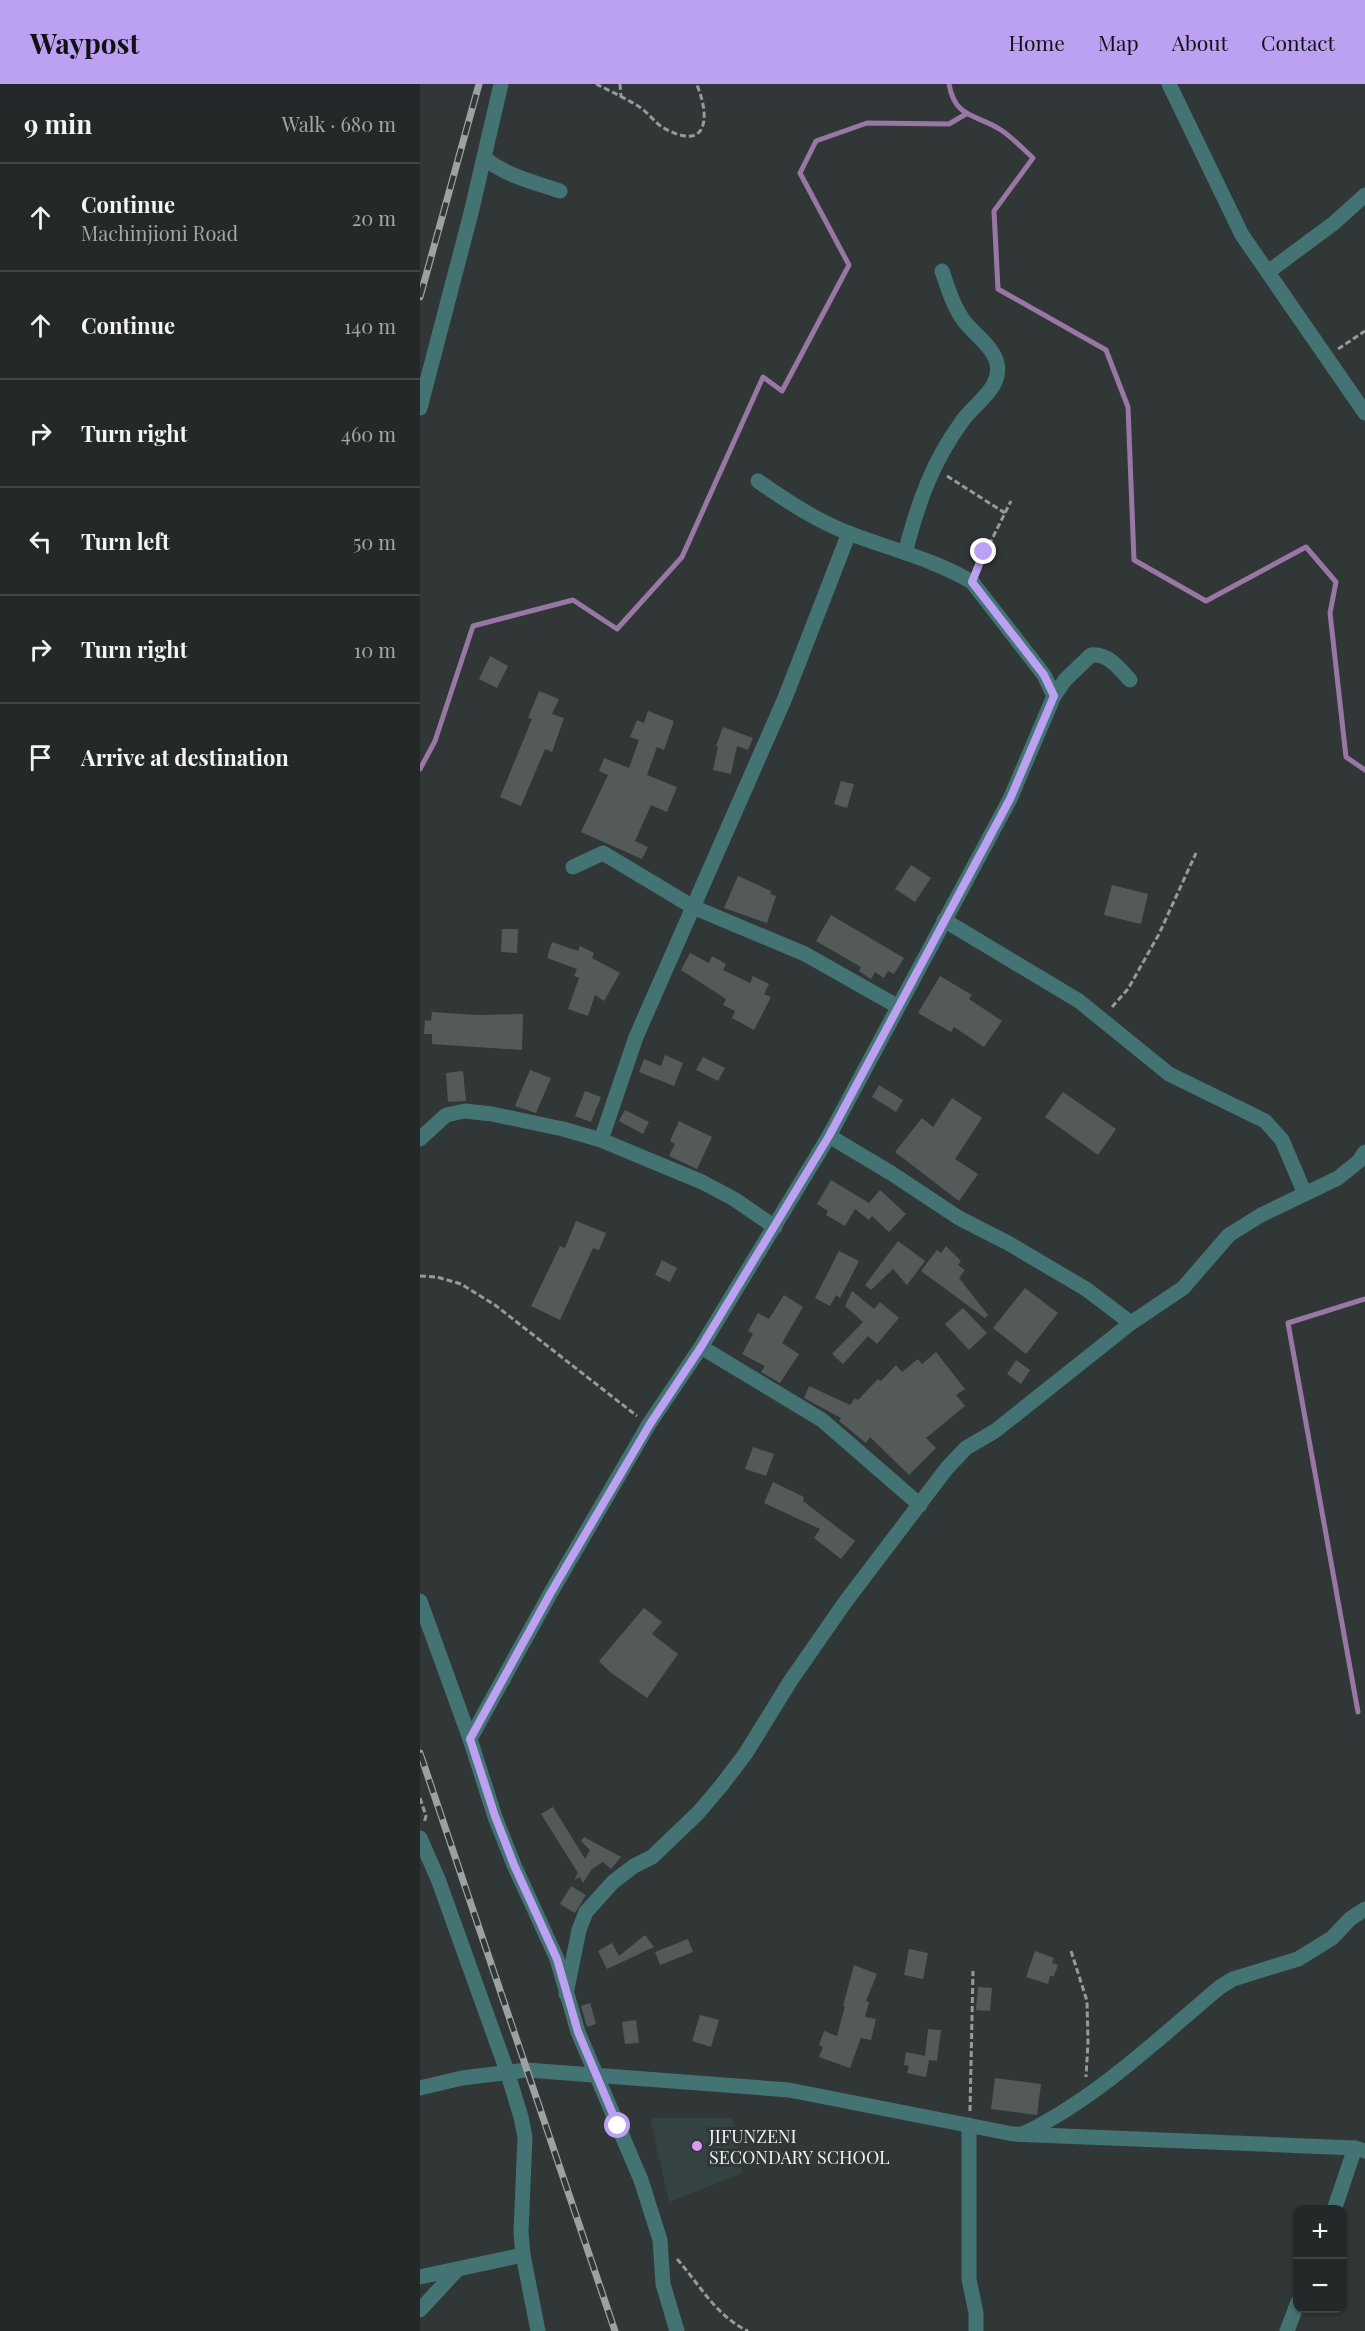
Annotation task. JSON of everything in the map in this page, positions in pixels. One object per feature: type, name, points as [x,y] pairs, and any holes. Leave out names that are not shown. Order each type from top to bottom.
[{"type":"street","points":[[420,408],[501,84]]},
{"type":"street","points":[[1169,84],[1242,235],[1365,413]]},
{"type":"street","points":[[484,158],[498,169],[516,177],[560,191]]},
{"type":"street","points":[[1268,272],[1335,223],[1365,195]]},
{"type":"street","points":[[905,554],[916,513],[933,466],[963,419],[991,390],[998,374],[996,359],[963,320],[942,271]]},
{"type":"street","points":[[758,481],[816,518],[849,533],[956,572],[972,582],[1044,675],[1054,696]]},
{"type":"street","points":[[602,1140],[636,1036],[785,698],[849,533]]},
{"type":"street","points":[[470,1739],[556,1584],[650,1424],[701,1347],[829,1136],[1010,799],[1054,696],[1065,680],[1092,655],[1100,655],[1114,663],[1130,680]]},
{"type":"street","points":[[573,867],[603,853],[693,907],[805,954],[897,1006]]},
{"type":"street","points":[[944,920],[1079,1001],[1169,1074],[1265,1121],[1275,1129],[1282,1140],[1305,1194]]},
{"type":"street","points":[[420,1139],[447,1115],[465,1111],[492,1114],[563,1129],[602,1140],[702,1182],[734,1199],[775,1227]]},
{"type":"street","points":[[829,1136],[891,1173],[958,1218],[1086,1289],[1131,1323]]},
{"type":"street","points":[[566,1994],[579,1930],[586,1912],[613,1882],[634,1866],[652,1857],[698,1813],[721,1786],[746,1753],[791,1680],[840,1610],[947,1468],[966,1449],[995,1431],[1131,1323],[1183,1288],[1229,1235],[1261,1215],[1338,1178],[1359,1161],[1365,1152]]},
{"type":"street","points":[[701,1347],[822,1420],[920,1505]]},
{"type":"street","points":[[420,1601],[495,1816],[514,1865],[557,1959],[578,2032],[641,2180],[660,2240],[663,2284],[676,2331]]},
{"type":"street","points":[[420,1838],[438,1879],[507,2071],[521,2117],[525,2137],[521,2232],[523,2255],[538,2331]]},
{"type":"street","points":[[1022,2134],[1047,2122],[1082,2100],[1220,1987],[1233,1979],[1298,1959],[1332,1938],[1350,1919],[1365,1909]]},
{"type":"street","points":[[420,2088],[462,2078],[527,2070],[789,2090],[1022,2134],[1360,2149],[1336,2205]]},
{"type":"street","points":[[969,2125],[969,2279],[976,2313],[976,2331]]},
{"type":"street","points":[[420,2277],[523,2255]]},
{"type":"street","points":[[420,2310],[457,2270]]},
{"type":"street","points":[[1287,2331],[1294,2313]]},
{"type":"path","points":[[596,84],[652,115],[659,126],[684,135],[699,133],[705,124],[705,111],[697,85]]},
{"type":"path","points":[[620,84],[621,97]]},
{"type":"path","points":[[1326,357],[1365,331]]},
{"type":"path","points":[[933,466],[1005,513]]},
{"type":"path","points":[[972,582],[984,552],[1011,501]]},
{"type":"path","points":[[1101,1020],[1128,988],[1173,906],[1196,853]]},
{"type":"path","points":[[420,1276],[437,1277],[461,1284],[495,1305],[650,1424]]},
{"type":"path","points":[[420,1798],[426,1815],[420,1830]]},
{"type":"path","points":[[1071,1951],[1087,2001],[1087,2063],[1082,2100]]},
{"type":"path","points":[[969,2125],[973,1971]]},
{"type":"path","points":[[660,2240],[679,2260],[710,2302],[737,2325],[748,2331]]},
{"type":"shaded area","name":"JIFUNZENI SECONDARY SCHOOL","points":[[650,2118],[733,2118],[743,2173],[669,2202]]},
{"type":"building","points":[[490,656],[508,666],[497,688],[479,679]]},
{"type":"building","points":[[539,691],[559,699],[552,714],[564,718],[552,752],[545,749],[521,806],[500,797],[532,719],[528,718]]},
{"type":"building","points":[[648,711],[674,721],[664,750],[657,747],[647,775],[677,787],[667,812],[651,805],[635,841],[648,847],[642,859],[581,832],[608,775],[599,771],[604,758],[629,768],[639,740],[630,737],[637,720],[644,723]]},
{"type":"building","points":[[723,727],[753,738],[748,750],[737,746],[731,774],[713,770],[718,747],[716,746]]},
{"type":"building","points":[[841,781],[854,784],[847,808],[834,804]]},
{"type":"building","points":[[911,865],[931,878],[915,902],[895,889]]},
{"type":"building","points":[[738,876],[771,891],[770,894],[776,896],[767,923],[724,908]]},
{"type":"building","points":[[1112,885],[1148,894],[1141,924],[1104,915]]},
{"type":"building","points":[[831,915],[904,958],[894,974],[888,971],[884,978],[875,972],[871,979],[859,971],[861,967],[816,941]]},
{"type":"building","points":[[502,929],[518,929],[517,953],[501,952]]},
{"type":"building","points":[[552,942],[578,951],[580,946],[594,953],[592,958],[620,973],[604,1001],[595,995],[588,1016],[568,1009],[579,978],[574,976],[577,969],[547,958]]},
{"type":"building","points":[[690,953],[709,963],[712,956],[726,964],[723,970],[750,983],[753,976],[769,984],[764,994],[771,997],[754,1030],[732,1018],[735,1011],[723,1005],[726,999],[681,970]]},
{"type":"building","points":[[940,976],[972,995],[969,999],[1002,1021],[984,1047],[954,1027],[951,1032],[918,1013]]},
{"type":"building","points":[[432,1012],[478,1015],[523,1014],[522,1050],[432,1044],[432,1034],[424,1034],[425,1020],[431,1021]]},
{"type":"building","points":[[665,1055],[683,1063],[674,1086],[639,1072],[644,1059],[661,1066]]},
{"type":"building","points":[[703,1057],[725,1068],[718,1081],[696,1070]]},
{"type":"building","points":[[530,1070],[551,1078],[536,1113],[515,1106]]},
{"type":"building","points":[[463,1071],[466,1101],[448,1102],[446,1073]]},
{"type":"building","points":[[879,1085],[903,1100],[896,1112],[872,1097]]},
{"type":"building","points":[[585,1091],[601,1097],[591,1122],[575,1116]]},
{"type":"building","points":[[1063,1092],[1116,1129],[1098,1155],[1045,1117]]},
{"type":"building","points":[[952,1098],[982,1118],[955,1159],[978,1174],[959,1201],[895,1152],[922,1118],[933,1127]]},
{"type":"building","points":[[625,1110],[649,1122],[643,1134],[619,1121]]},
{"type":"building","points":[[679,1121],[712,1137],[697,1169],[669,1156],[675,1144],[670,1141]]},
{"type":"building","points":[[831,1180],[869,1203],[880,1190],[906,1214],[889,1232],[872,1216],[869,1220],[855,1209],[845,1226],[826,1215],[828,1211],[817,1204]]},
{"type":"building","points":[[576,1221],[606,1233],[599,1250],[593,1248],[560,1320],[531,1306],[560,1246],[565,1248]]},
{"type":"building","points":[[898,1241],[925,1261],[907,1285],[893,1269],[871,1290],[865,1285]]},
{"type":"building","points":[[946,1246],[961,1261],[958,1265],[965,1270],[959,1278],[988,1315],[985,1318],[921,1271],[937,1250],[941,1253]]},
{"type":"building","points":[[839,1251],[859,1261],[840,1298],[836,1295],[830,1306],[815,1298]]},
{"type":"building","points":[[662,1260],[677,1268],[670,1282],[655,1275]]},
{"type":"building","points":[[1025,1288],[1058,1313],[1026,1354],[993,1328]]},
{"type":"building","points":[[852,1291],[874,1309],[880,1302],[899,1318],[877,1344],[868,1336],[843,1364],[832,1354],[863,1322],[845,1306]]},
{"type":"building","points":[[784,1295],[803,1307],[782,1343],[799,1354],[780,1383],[761,1372],[765,1366],[742,1354],[753,1334],[748,1331],[758,1313],[769,1319]]},
{"type":"building","points":[[963,1308],[987,1333],[969,1350],[945,1324]]},
{"type":"building","points":[[936,1352],[965,1389],[956,1395],[965,1406],[926,1438],[936,1448],[909,1475],[870,1437],[866,1443],[839,1421],[841,1418],[804,1398],[809,1386],[850,1405],[878,1379],[881,1381],[896,1365],[902,1372],[918,1359],[922,1364]]},
{"type":"building","points":[[1016,1360],[1030,1370],[1021,1384],[1007,1374]]},
{"type":"building","points":[[753,1447],[774,1454],[766,1476],[745,1469]]},
{"type":"building","points":[[773,1482],[804,1497],[803,1501],[855,1541],[841,1559],[814,1538],[820,1529],[764,1503]]},
{"type":"building","points":[[644,1608],[662,1622],[652,1634],[678,1654],[647,1698],[610,1672],[599,1661]]},
{"type":"building","points":[[553,1807],[585,1859],[590,1850],[581,1841],[584,1837],[621,1857],[611,1869],[603,1862],[592,1869],[583,1883],[580,1877],[574,1880],[578,1873],[541,1814]]},
{"type":"building","points":[[571,1886],[586,1895],[575,1913],[560,1904]]},
{"type":"building","points":[[645,1935],[654,1947],[607,1969],[598,1951],[612,1943],[619,1956]]},
{"type":"building","points":[[688,1939],[693,1952],[660,1965],[655,1952]]},
{"type":"building","points":[[909,1949],[928,1953],[923,1979],[904,1975]]},
{"type":"building","points":[[1035,1951],[1054,1958],[1052,1963],[1058,1965],[1054,1976],[1050,1976],[1048,1984],[1026,1977]]},
{"type":"building","points":[[854,1965],[877,1974],[866,2001],[869,2002],[865,2017],[876,2019],[871,2040],[861,2038],[850,2068],[819,2057],[823,2047],[819,2045],[824,2031],[837,2036]]},
{"type":"building","points":[[978,1987],[992,1988],[990,2011],[976,2010]]},
{"type":"building","points":[[590,2003],[596,2024],[587,2027],[581,2006]]},
{"type":"building","points":[[700,2015],[719,2020],[711,2047],[692,2041]]},
{"type":"building","points":[[636,2020],[639,2043],[625,2044],[622,2022]]},
{"type":"building","points":[[928,2029],[941,2030],[937,2061],[929,2060],[926,2077],[907,2073],[909,2066],[904,2065],[906,2052],[925,2056]]},
{"type":"building","points":[[995,2078],[1041,2084],[1037,2115],[991,2109]]},
{"type":"waterway","points":[[949,84],[956,104],[962,110],[1001,130],[1033,158],[994,211],[998,289],[1106,350],[1128,407],[1134,560],[1206,601],[1306,547],[1336,582],[1330,613],[1346,757],[1365,770]]},
{"type":"waterway","points":[[420,769],[435,741],[473,626],[573,600],[617,629],[682,557],[763,377],[782,391],[849,265],[800,173],[816,141],[867,123],[949,124],[966,114]]},
{"type":"waterway","points":[[1358,1712],[1288,1323],[1365,1299]]},
{"type":"railway","points":[[420,297],[479,84]]},
{"type":"railway","points":[[420,1753],[615,2331]]},
{"type":"place","name":"JIFUNZENI SECONDARY SCHOOL","points":[[697,2146]]},
{"type":"route","points":[[618,2126],[578,2032],[557,1959],[514,1865],[495,1816],[470,1739],[550,1594],[650,1424],[701,1347],[829,1136],[1010,799],[1054,696],[1044,675],[1009,626],[972,582],[984,552]]}]
